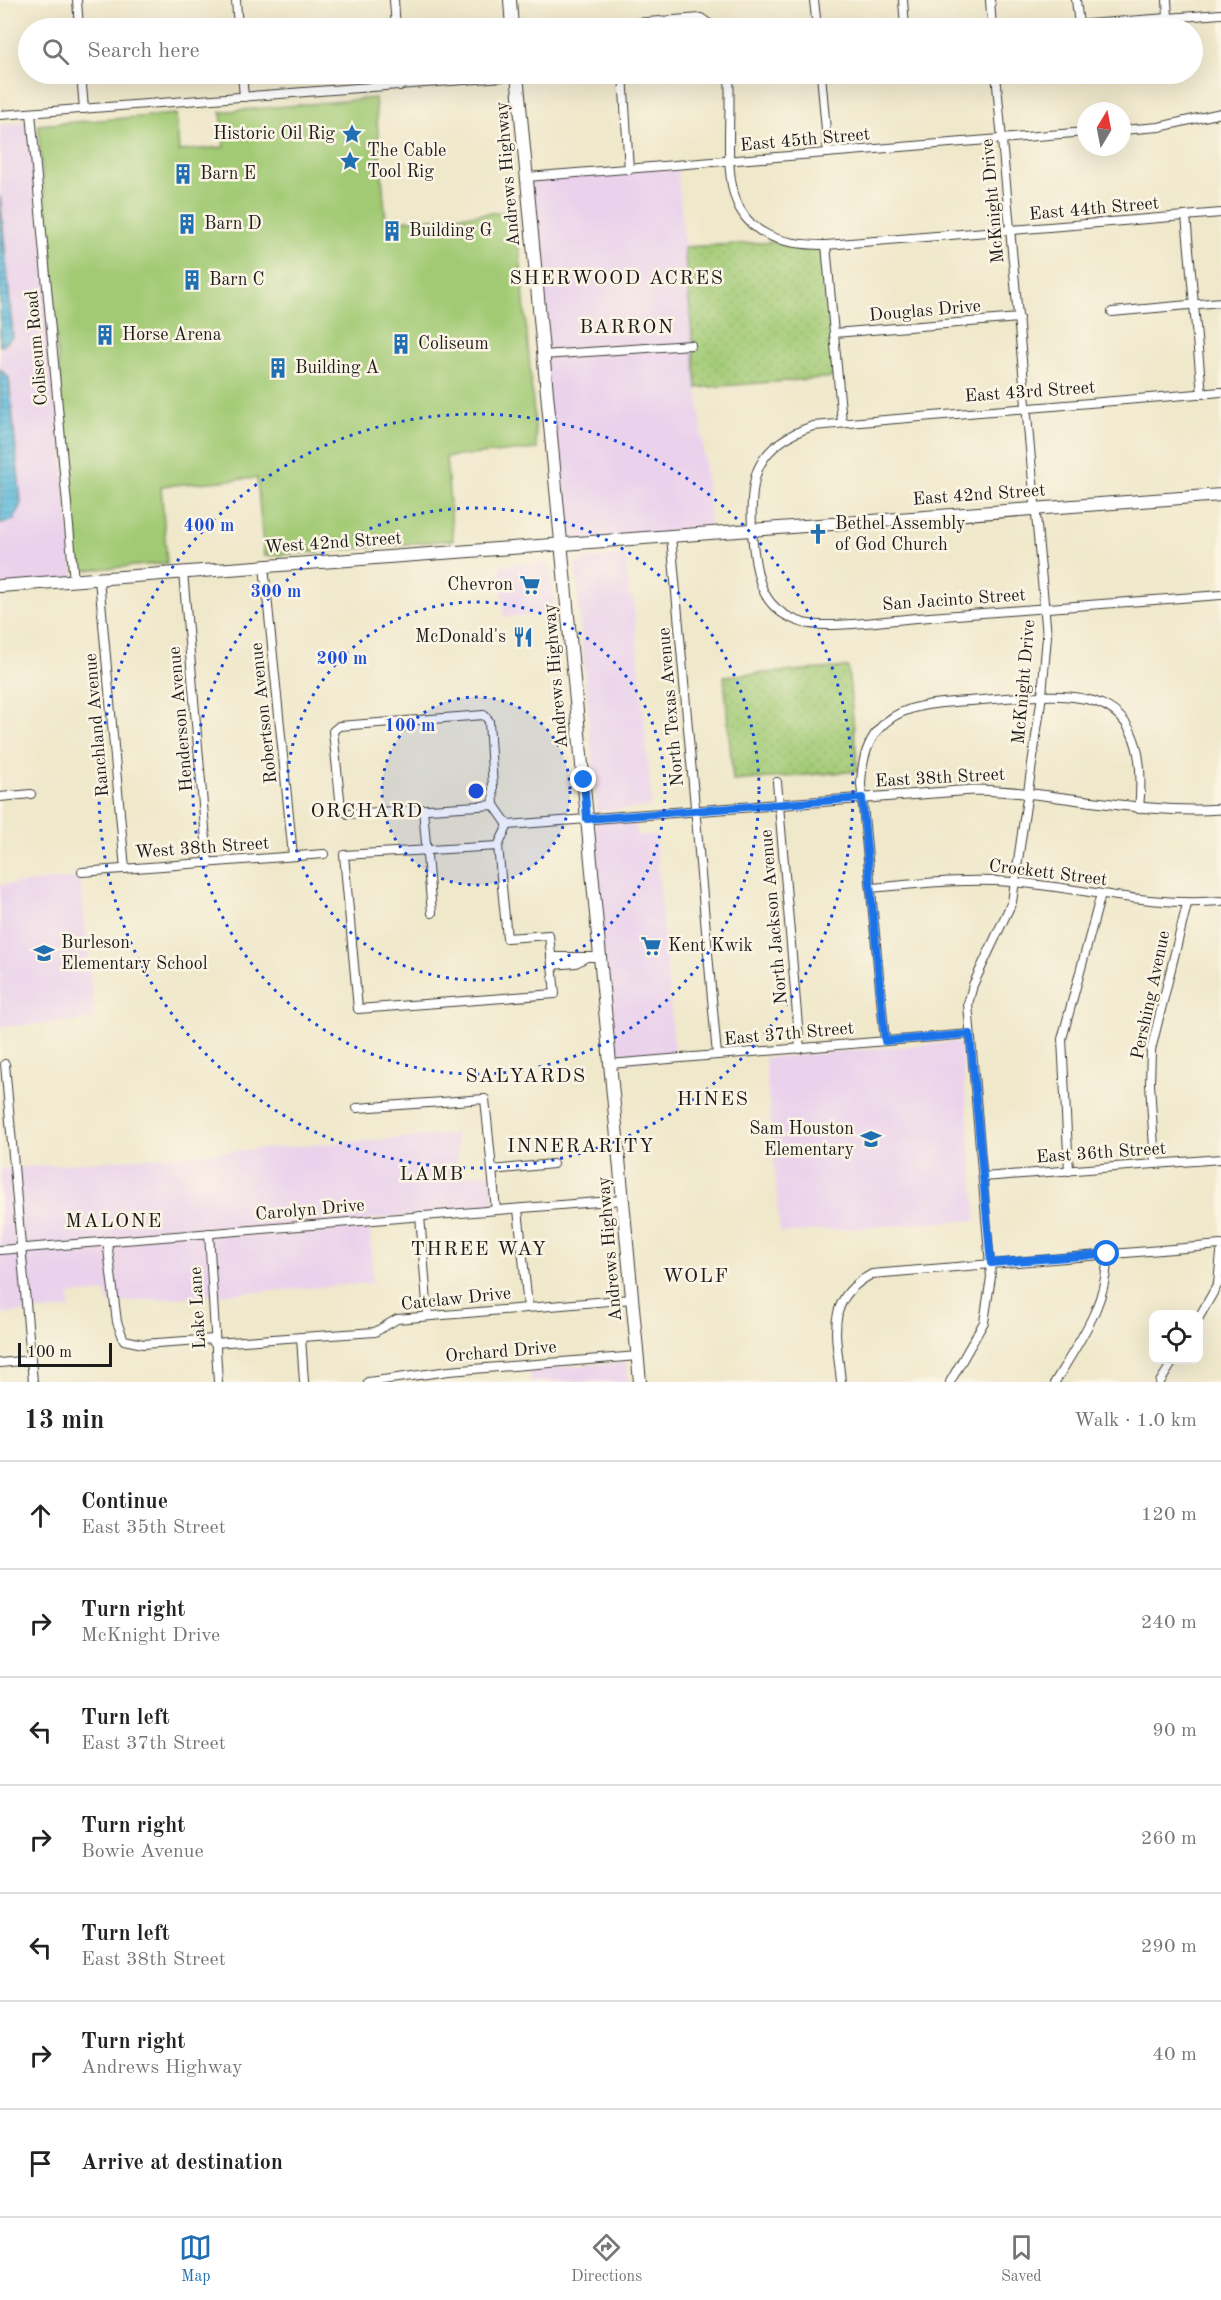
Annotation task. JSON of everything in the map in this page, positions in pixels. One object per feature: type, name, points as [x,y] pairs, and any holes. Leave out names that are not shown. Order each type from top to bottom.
[{"type":"main road","points":[[510,0],[511,18]]},
{"type":"main road","name":"Andrews Highway","points":[[518,84],[640,1382]]},
{"type":"main road","name":"East 42nd Street","points":[[561,544],[1221,495]]},
{"type":"main road","name":"West 42nd Street","points":[[0,586],[561,544]]},
{"type":"street","points":[[77,0],[78,18]]},
{"type":"street","points":[[236,0],[237,18]]},
{"type":"street","points":[[394,0],[395,18]]},
{"type":"street","points":[[814,0],[816,18]]},
{"type":"street","points":[[903,0],[904,18]]},
{"type":"street","points":[[990,0],[991,18]]},
{"type":"street","points":[[1076,0],[1078,18]]},
{"type":"street","points":[[1167,0],[1168,18],[1221,14]]},
{"type":"street","points":[[82,84],[84,109]]},
{"type":"street","points":[[243,84],[244,97]]},
{"type":"street","points":[[0,116],[421,84]]},
{"type":"street","points":[[624,84],[629,170]]},
{"type":"street","name":"East 44th Street","points":[[729,84],[728,161],[736,200],[754,226],[769,237],[784,242],[826,245],[1221,213]]},
{"type":"street","points":[[822,84],[828,153]]},
{"type":"street","name":"McKnight Drive","points":[[950,1382],[984,1322],[990,1295],[991,1263],[970,1034],[970,994],[1005,919],[1015,882],[1042,695],[1047,636],[997,84]]},
{"type":"street","name":"Coliseum Road","points":[[31,113],[74,581]]},
{"type":"street","points":[[1131,129],[1159,127],[1221,113]]},
{"type":"street","name":"East 45th Street","points":[[527,177],[1077,133]]},
{"type":"street","points":[[1185,216],[1202,394]]},
{"type":"street","points":[[826,245],[842,422]]},
{"type":"street","points":[[1112,312],[1221,302]]},
{"type":"street","name":"Douglas Drive","points":[[834,333],[1018,318]]},
{"type":"street","points":[[543,355],[691,345]]},
{"type":"street","name":"East 43rd Street","points":[[754,530],[753,489],[756,474],[764,459],[781,441],[799,430],[842,422],[1221,392]]},
{"type":"street","name":"San Jacinto Street","points":[[754,530],[758,578],[766,596],[785,615],[804,623],[860,622],[1221,595]]},
{"type":"street","name":"North Texas Avenue","points":[[671,536],[717,1055]]},
{"type":"street","name":"Robertson Avenue","points":[[264,566],[293,856]]},
{"type":"street","name":"Henderson Avenue","points":[[183,572],[208,863]]},
{"type":"street","name":"Ranchland Avenue","points":[[99,579],[125,869]]},
{"type":"street","points":[[885,1041],[862,798],[862,772],[866,751],[880,728],[898,715],[926,706],[1042,695],[1073,695],[1096,700],[1122,718],[1135,744],[1140,781],[1139,809]]},
{"type":"street","points":[[494,805],[348,814],[341,808],[333,731],[339,726],[484,715],[489,721],[494,805],[508,825]]},
{"type":"street","name":"North Jackson Avenue","points":[[777,782],[800,1049]]},
{"type":"street","name":"East 38th Street","points":[[587,819],[973,790],[1028,793],[1139,809],[1221,809]]},
{"type":"street","points":[[0,797],[31,794]]},
{"type":"street","points":[[423,809],[432,913]]},
{"type":"street","points":[[508,825],[587,819]]},
{"type":"street","points":[[498,846],[344,855],[358,1009],[555,994],[549,935],[507,938],[498,846],[508,825]]},
{"type":"street","name":"West 38th Street","points":[[82,872],[324,854]]},
{"type":"street","name":"Crockett Street","points":[[871,888],[975,879],[1186,904],[1221,901]]},
{"type":"street","points":[[1069,1171],[1062,1039],[1101,894]]},
{"type":"street","name":"Pershing Avenue","points":[[1155,1164],[1150,1084],[1151,1050],[1186,904]]},
{"type":"street","points":[[552,961],[580,955],[585,958],[600,957]]},
{"type":"street","name":"East 37th Street","points":[[610,1064],[970,1034]]},
{"type":"street","points":[[5,1064],[33,1382]]},
{"type":"street","points":[[357,1108],[485,1099],[496,1210]]},
{"type":"street","name":"East 36th Street","points":[[983,1177],[1221,1159]]},
{"type":"street","points":[[492,1170],[553,1164]]},
{"type":"street","name":"Carolyn Drive","points":[[0,1250],[623,1200]]},
{"type":"street","points":[[518,1209],[528,1307]]},
{"type":"street","points":[[420,1216],[428,1315]]},
{"type":"street","name":"Lake Lane","points":[[209,1233],[218,1382]]},
{"type":"street","name":"Catclaw Drive","points":[[107,1241],[117,1322],[124,1340],[143,1344],[375,1332],[397,1318],[632,1299]]},
{"type":"street","points":[[841,1382],[836,1330],[838,1309],[850,1287],[872,1274],[1221,1245]]},
{"type":"street","points":[[1203,1310],[1218,1284],[1221,1253]]},
{"type":"street","points":[[1055,1382],[1099,1305],[1105,1285],[1107,1254]]},
{"type":"street","points":[[301,1337],[304,1382]]},
{"type":"street","name":"Orchard Drive","points":[[368,1382],[449,1371],[638,1356]]},
{"type":"street","points":[[0,1363],[31,1360]]},
{"type":"street","points":[[1160,1382],[1171,1364]]},
{"type":"shaded area","points":[[32,122],[74,581],[0,587],[0,125]]},
{"type":"shaded area","points":[[677,165],[711,533],[561,544],[527,177]]},
{"type":"shaded area","points":[[626,556],[629,597],[633,597],[652,807],[597,811],[575,565],[580,559]]},
{"type":"shaded area","points":[[547,562],[550,565],[555,614],[504,617],[500,565]]},
{"type":"shaded area","points":[[635,815],[637,836],[655,835],[675,1058],[610,1064],[587,819]]},
{"type":"shaded area","name":"Burleson Elementary School","points":[[80,878],[95,1020],[0,1027],[0,885]]},
{"type":"shaded area","name":"Sam Houston Elementary","points":[[956,1042],[961,1046],[977,1220],[780,1233],[765,1058]]},
{"type":"shaded area","points":[[456,1134],[459,1176],[491,1174],[494,1209],[369,1219],[373,1283],[108,1303],[106,1292],[69,1295],[70,1309],[0,1314],[0,1169]]},
{"type":"shaded area","points":[[626,1362],[628,1382],[530,1382],[530,1370]]},
{"type":"green space","points":[[375,98],[386,222],[516,211],[537,449],[446,457],[453,540],[264,556],[257,478],[161,486],[167,563],[76,571],[38,125],[176,114],[179,151],[224,147],[221,112]]},
{"type":"green space","points":[[775,242],[796,246],[826,245],[838,377],[697,388],[684,247]]},
{"type":"green space","points":[[848,667],[858,771],[733,781],[724,676]]},
{"type":"water","points":[[0,196],[13,336],[0,346]]},
{"type":"water","points":[[0,369],[9,378],[21,503],[14,520],[0,524]]},
{"type":"place","name":"Historic Oil Rig","points":[[352,134]]},
{"type":"place","name":"The Cable Tool Rig","points":[[350,161]]},
{"type":"place","name":"Barn E","points":[[183,174]]},
{"type":"place","name":"Barn D","points":[[187,224]]},
{"type":"place","name":"Building G","points":[[392,231]]},
{"type":"place","name":"Barn C","points":[[192,280]]},
{"type":"place","name":"Horse Arena","points":[[105,335]]},
{"type":"place","name":"Coliseum","points":[[401,344]]},
{"type":"place","name":"Building A","points":[[278,368]]},
{"type":"place","name":"Bethel Assembly of God Church","points":[[818,534]]},
{"type":"place","name":"Chevron","points":[[530,585]]},
{"type":"place","name":"McDonald's","points":[[523,637]]},
{"type":"place","name":"Kent Kwik","points":[[651,946]]},
{"type":"place","name":"Burleson Elementary School","points":[[44,953]]},
{"type":"place","name":"Sam Houston Elementary","points":[[871,1139]]},
{"type":"district","name":"SHERWOOD ACRES","points":[[617,279]]},
{"type":"district","name":"BARRON","points":[[627,328]]},
{"type":"district","name":"ORCHARD","points":[[367,812]]},
{"type":"district","name":"SALYARDS","points":[[526,1077]]},
{"type":"district","name":"HINES","points":[[713,1100]]},
{"type":"district","name":"INNERARITY","points":[[581,1147]]},
{"type":"district","name":"LAMB","points":[[432,1175]]},
{"type":"district","name":"MALONE","points":[[114,1222]]},
{"type":"district","name":"THREE WAY","points":[[479,1250]]},
{"type":"district","name":"WOLF","points":[[696,1277]]},
{"type":"route","points":[[584,780],[587,819],[862,798],[885,1041],[970,1034],[991,1263],[1107,1254]]}]
